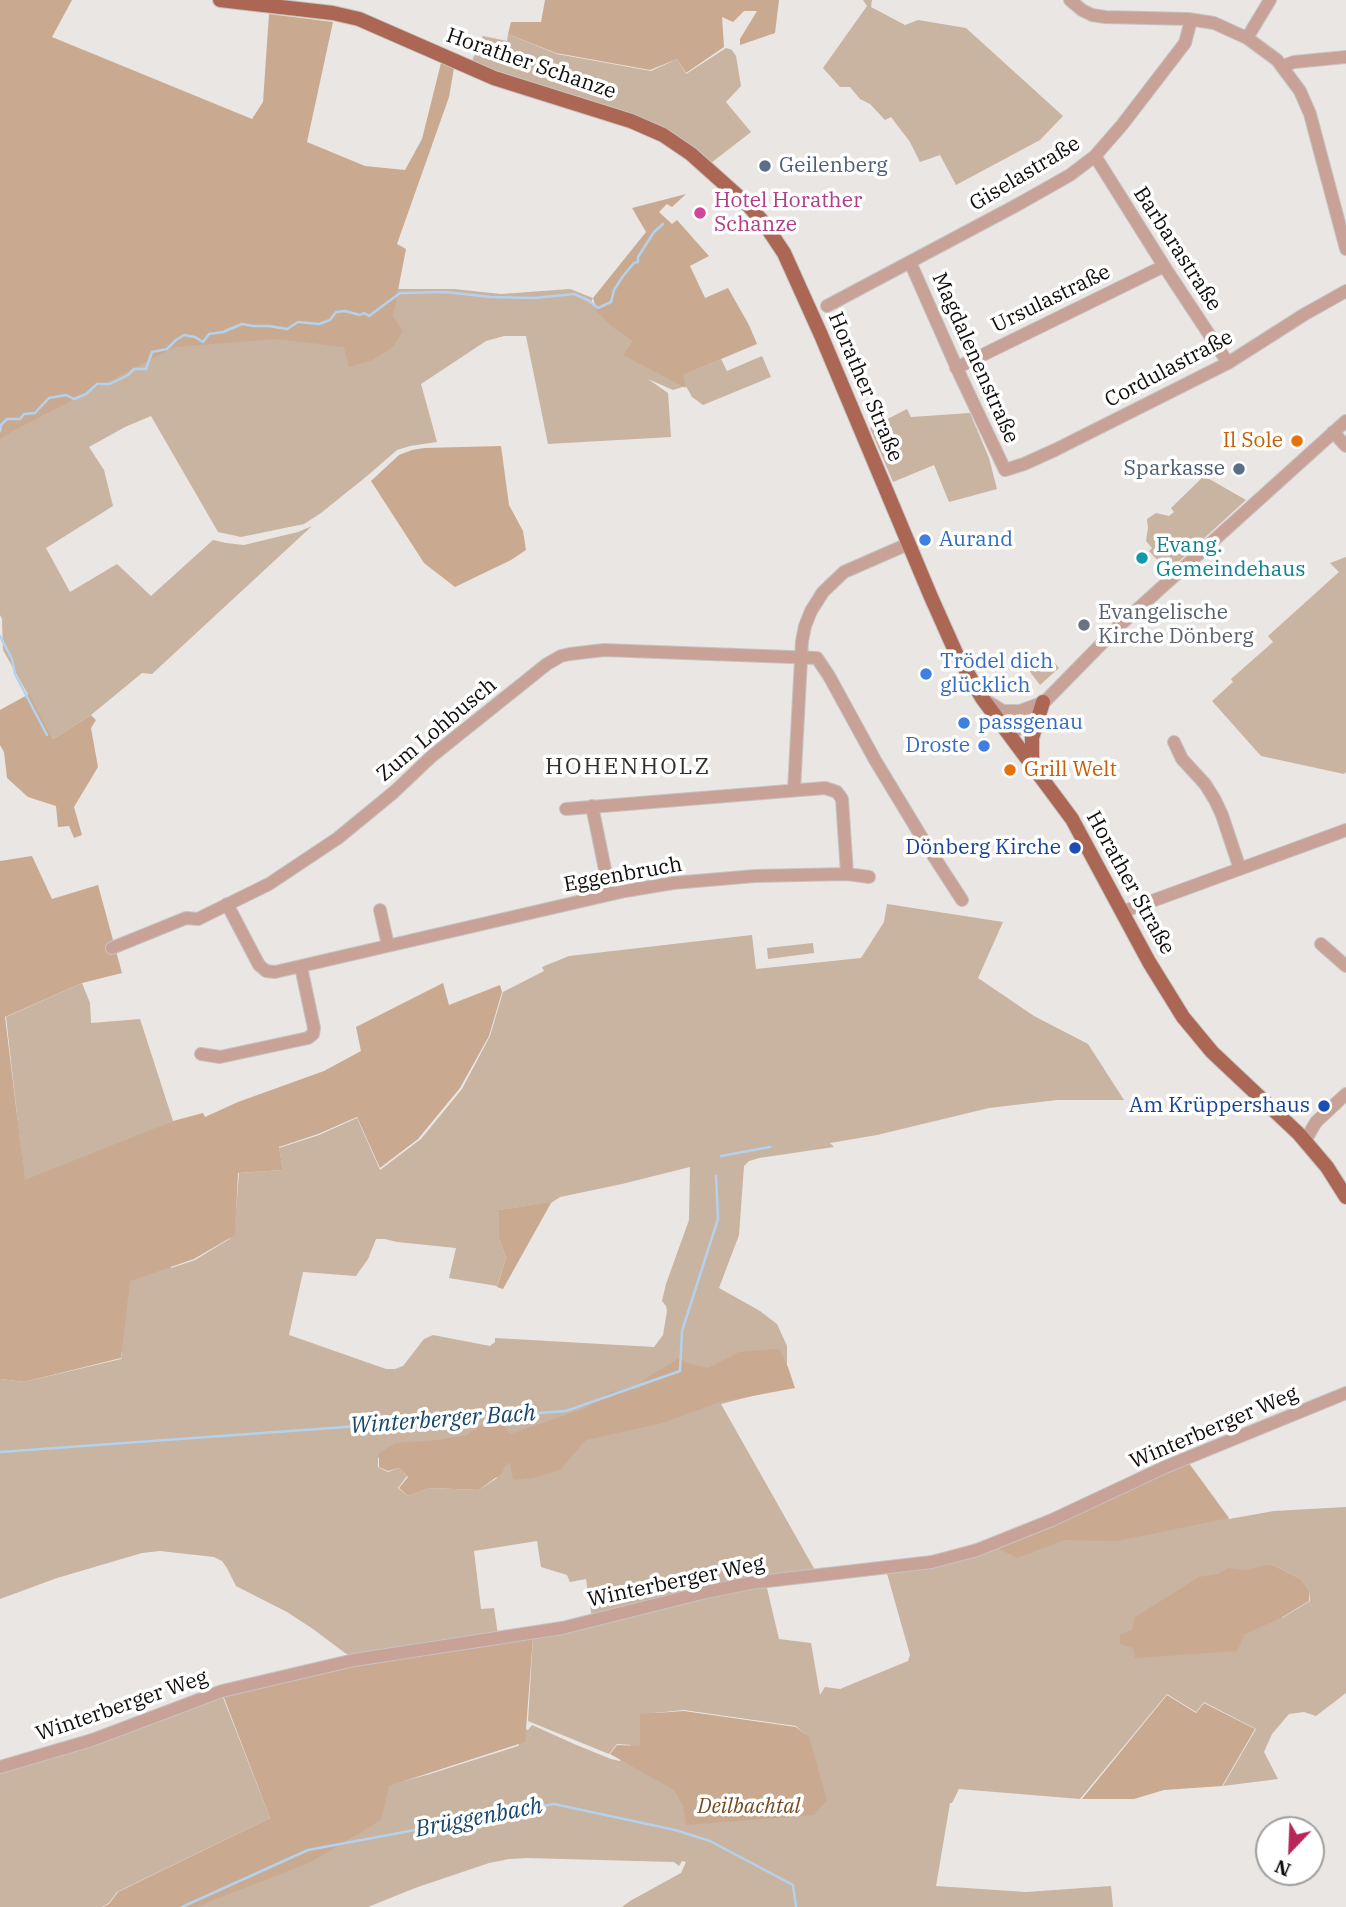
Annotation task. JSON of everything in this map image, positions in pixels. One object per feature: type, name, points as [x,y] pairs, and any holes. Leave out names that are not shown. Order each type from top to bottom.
[{"type":"main road","name":"Horather Schanze","points":[[220,0],[333,13],[359,19],[494,78],[600,110],[663,135],[708,167],[748,205],[784,253]]},
{"type":"main road","name":"Horather Straße","points":[[784,253],[956,653],[982,698],[1072,819],[1149,962],[1183,1017],[1212,1052],[1305,1141],[1346,1196]]},
{"type":"main road","points":[[1032,765],[1032,738],[1043,702]]},
{"type":"street","points":[[1070,0],[1092,15],[1214,23],[1247,38],[1280,63],[1300,91],[1310,114],[1346,249]]},
{"type":"street","points":[[1247,38],[1270,0]]},
{"type":"street","name":"Giselastraße","points":[[827,306],[1017,205],[1070,175],[1095,156],[1185,43],[1191,20]]},
{"type":"street","points":[[1280,63],[1346,57]]},
{"type":"street","name":"Barbarastraße","points":[[1095,156],[1228,363]]},
{"type":"street","name":"Magdalenenstraße","points":[[910,262],[1004,470]]},
{"type":"street","name":"Ursulastraße","points":[[956,368],[1164,266]]},
{"type":"street","name":"Cordulastraße","points":[[1004,470],[1055,450],[1228,363],[1346,291]]},
{"type":"street","points":[[1010,737],[1120,625],[1346,421]]},
{"type":"street","points":[[1333,432],[1346,446]]},
{"type":"street","points":[[794,790],[805,625],[813,607],[834,579],[844,572],[908,544]]},
{"type":"street","name":"Zum Lohbusch","points":[[112,948],[186,918],[198,919],[268,884],[338,838],[394,792],[425,762],[547,664],[561,656],[604,650],[817,658],[901,803],[962,900]]},
{"type":"street","points":[[982,698],[1003,711],[1020,711],[1043,702]]},
{"type":"street","points":[[1174,742],[1182,759],[1215,800],[1240,869]]},
{"type":"street","points":[[566,809],[825,788],[836,792],[842,799],[847,874]]},
{"type":"street","points":[[592,806],[610,894]]},
{"type":"street","points":[[1122,912],[1346,830]]},
{"type":"street","name":"Eggenbruch","points":[[227,904],[259,965],[265,971],[275,972],[610,894],[673,883],[723,878],[847,874],[869,877]]},
{"type":"street","points":[[380,910],[388,945]]},
{"type":"street","points":[[1321,944],[1346,965]]},
{"type":"street","points":[[201,1054],[220,1057],[308,1038],[313,1034],[301,967]]},
{"type":"street","points":[[1305,1141],[1317,1122],[1346,1094]]},
{"type":"street","name":"Winterberger Weg","points":[[0,1767],[92,1740],[222,1691],[354,1660],[562,1628],[750,1583],[932,1562],[977,1550],[1052,1520],[1165,1467],[1346,1393]]},
{"type":"green space","points":[[0,0],[72,0],[52,37],[252,119],[263,102],[269,14],[333,22],[307,142],[365,166],[405,170],[422,139],[441,63],[454,68],[449,97],[397,244],[406,249],[393,316],[403,331],[392,348],[372,360],[349,367],[344,347],[277,339],[175,347],[0,439]]},
{"type":"green space","points":[[545,0],[779,0],[775,33],[740,45],[740,39],[757,11],[744,11],[733,22],[722,17],[724,47],[686,73],[677,59],[650,70],[556,53],[508,34],[511,22],[541,22]]},
{"type":"green space","points":[[863,0],[872,0],[871,7],[905,25],[918,20],[966,28],[1063,116],[1040,140],[956,185],[940,155],[920,162],[910,142],[891,117],[885,120],[850,87],[840,87],[823,68],[867,6]]},
{"type":"green space","points":[[508,34],[557,54],[651,71],[677,59],[686,74],[726,48],[732,50],[736,56],[741,86],[726,102],[751,132],[711,163],[693,150],[471,63],[483,36],[507,41]]},
{"type":"green space","points":[[686,194],[672,207],[667,204],[659,212],[672,224],[677,220],[709,256],[690,266],[705,298],[728,288],[757,344],[683,375],[686,388],[623,355],[633,341],[611,326],[597,312],[593,298],[646,232],[632,208]]},
{"type":"green space","points":[[398,289],[454,289],[501,294],[570,289],[593,298],[591,302],[685,374],[721,359],[727,371],[762,356],[771,377],[703,405],[692,397],[686,386],[673,390],[648,379],[668,393],[671,437],[548,444],[526,336],[504,336],[486,341],[421,384],[437,442],[397,450],[304,524],[241,537],[218,532],[151,416],[125,427],[89,447],[104,470],[113,506],[46,548],[70,592],[117,564],[151,596],[213,540],[244,545],[312,526],[152,674],[142,673],[91,715],[53,739],[3,650],[0,615],[0,428],[153,351],[397,296]]},
{"type":"green space","points":[[907,409],[911,417],[970,413],[989,458],[997,489],[949,502],[934,465],[893,482],[870,428]]},
{"type":"green space","points":[[501,446],[509,505],[523,531],[526,550],[455,587],[424,563],[371,481],[399,455],[412,450]]},
{"type":"green space","points":[[1204,476],[1246,500],[1177,563],[1163,566],[1149,551],[1152,548],[1146,541],[1147,519],[1156,513],[1169,516],[1174,512],[1171,508]]},
{"type":"green space","points":[[1346,557],[1344,774],[1261,756],[1212,701],[1233,682],[1231,679],[1273,642],[1268,636],[1339,572],[1330,563]]},
{"type":"green space","points":[[1048,655],[1059,668],[1040,685],[1025,665]]},
{"type":"green space","points":[[29,694],[53,739],[91,715],[96,720],[91,728],[98,767],[74,807],[82,835],[74,838],[69,826],[58,827],[56,806],[28,797],[7,778],[4,752],[0,745],[0,710]]},
{"type":"green space","points":[[32,856],[52,899],[98,885],[122,973],[82,983],[5,1017],[25,1180],[173,1121],[203,1113],[205,1117],[324,1071],[361,1051],[356,1027],[443,983],[449,1005],[500,985],[502,992],[489,1036],[460,1088],[418,1139],[380,1168],[357,1117],[279,1147],[283,1170],[238,1173],[235,1235],[194,1259],[130,1281],[121,1358],[24,1382],[0,1379],[0,861]]},
{"type":"green space","points":[[887,904],[1003,922],[978,978],[1034,1016],[1088,1044],[1124,1100],[1057,1100],[989,1108],[877,1135],[830,1143],[834,1147],[759,1158],[744,1166],[739,1235],[719,1288],[777,1324],[787,1346],[787,1371],[768,1392],[721,1404],[816,1572],[592,1618],[586,1579],[570,1582],[567,1575],[541,1567],[537,1541],[474,1551],[481,1609],[494,1608],[498,1635],[353,1657],[287,1612],[236,1586],[222,1561],[214,1557],[160,1551],[142,1553],[57,1578],[0,1599],[0,1379],[0,1173],[23,1168],[6,1017],[82,983],[90,1003],[91,1023],[140,1019],[173,1121],[152,1130],[225,1179],[234,1237],[239,1173],[283,1170],[279,1148],[319,1135],[357,1118],[380,1170],[421,1139],[462,1089],[490,1036],[503,992],[544,971],[542,967],[569,956],[752,935],[756,969],[861,958],[884,922]],"holes":[[[690,1167],[689,1220],[662,1301],[667,1311],[663,1335],[654,1347],[495,1338],[495,1342],[490,1346],[433,1335],[424,1339],[403,1366],[386,1369],[289,1335],[303,1272],[356,1276],[368,1259],[376,1239],[385,1239],[456,1248],[449,1278],[497,1286],[506,1258],[499,1239],[499,1210],[551,1203],[560,1197]],[[231,1238],[195,1260],[171,1268],[170,1252]],[[122,1352],[121,1359],[24,1382],[0,1379]],[[410,1456],[497,1478],[479,1490],[429,1488],[408,1496],[398,1488],[407,1476],[399,1468],[388,1472],[378,1467],[378,1458]]]},
{"type":"green space","points":[[813,943],[814,953],[768,959],[767,948]]},
{"type":"green space","points":[[551,1203],[503,1289],[497,1287],[506,1258],[499,1239],[499,1210]]},
{"type":"green space","points":[[779,1349],[795,1388],[720,1402],[662,1423],[586,1440],[560,1470],[534,1478],[513,1480],[510,1462],[502,1473],[479,1490],[429,1488],[408,1496],[399,1488],[408,1477],[399,1468],[388,1471],[379,1467],[379,1453],[396,1443],[467,1435],[483,1424],[500,1421],[510,1434],[586,1408],[611,1392],[640,1388],[645,1379],[679,1358],[687,1363],[708,1368],[739,1352]]},
{"type":"green space","points":[[1188,1462],[1229,1518],[1117,1541],[1064,1540],[1017,1558],[995,1547]]},
{"type":"green space","name":"Deilbachtal","points":[[1183,1464],[1229,1519],[1274,1511],[1346,1507],[1346,1693],[1316,1716],[1304,1712],[1289,1714],[1272,1734],[1264,1752],[1278,1779],[1223,1786],[1256,1729],[1204,1702],[1196,1712],[1167,1694],[1080,1799],[959,1789],[950,1803],[936,1886],[1026,1892],[1111,1886],[1113,1907],[622,1907],[681,1873],[686,1862],[682,1861],[679,1866],[674,1862],[527,1858],[489,1863],[368,1907],[104,1907],[339,1799],[518,1746],[525,1729],[528,1730],[532,1725],[620,1761],[631,1745],[617,1744],[609,1754],[528,1721],[533,1637],[706,1595],[766,1584],[779,1639],[811,1643],[820,1695],[825,1687],[840,1689],[908,1661],[910,1655],[886,1570],[943,1563]],"holes":[[[1268,1565],[1301,1579],[1309,1590],[1310,1601],[1282,1618]],[[684,1710],[796,1726],[806,1735],[653,1713]]]},
{"type":"green space","points":[[1271,1564],[1301,1579],[1309,1590],[1309,1601],[1281,1618],[1245,1634],[1237,1651],[1135,1658],[1133,1648],[1120,1644],[1120,1634],[1132,1630],[1135,1617],[1199,1577],[1218,1574],[1228,1568],[1246,1570]]},
{"type":"green space","points":[[533,1637],[525,1742],[389,1786],[381,1820],[311,1862],[196,1907],[103,1907],[109,1904],[118,1892],[270,1818],[223,1695],[359,1663]]},
{"type":"green space","points":[[222,1695],[270,1818],[117,1892],[109,1903],[102,1907],[0,1907],[0,1770]]},
{"type":"green space","points":[[1167,1695],[1196,1713],[1204,1703],[1255,1729],[1222,1786],[1164,1790],[1134,1799],[1082,1799]]},
{"type":"green space","points":[[684,1711],[796,1727],[809,1737],[827,1800],[814,1815],[686,1825],[683,1806],[674,1790],[610,1754],[617,1745],[640,1746],[640,1714]]},
{"type":"waterway","points":[[0,431],[1,425],[7,419],[20,419],[24,414],[35,413],[49,398],[66,395],[74,399],[86,394],[97,384],[110,384],[134,369],[146,369],[152,352],[167,349],[184,335],[203,342],[209,334],[223,332],[242,324],[287,329],[298,322],[319,324],[330,320],[336,312],[345,311],[360,315],[364,313],[369,316],[400,293],[446,292],[535,298],[574,294],[598,308],[611,302],[614,290],[623,276],[638,262],[638,257],[654,232],[663,224]]},
{"type":"waterway","points":[[0,636],[12,659],[15,674],[47,735]]},
{"type":"waterway","name":"Winterberger Bach","points":[[721,1156],[770,1147]]},
{"type":"waterway","name":"Winterberger Bach","points":[[0,1452],[566,1411],[680,1371],[682,1331],[718,1219],[716,1176]]},
{"type":"waterway","name":"Brüggenbach","points":[[182,1907],[308,1850],[554,1804],[675,1830],[710,1841],[793,1885],[796,1907]]},
{"type":"place","name":"Geilenberg","points":[[765,166]]},
{"type":"place","name":"Hotel Horather Schanze","points":[[700,213]]},
{"type":"place","name":"Il Sole","points":[[1297,441]]},
{"type":"place","name":"Sparkasse","points":[[1239,469]]},
{"type":"place","name":"Aurand","points":[[925,540]]},
{"type":"place","name":"Evang. Gemeindehaus","points":[[1142,558]]},
{"type":"place","name":"Evangelische Kirche Dönberg","points":[[1084,625]]},
{"type":"place","name":"Trödel dich glücklich","points":[[926,674]]},
{"type":"place","name":"passgenau","points":[[964,723]]},
{"type":"place","name":"Droste","points":[[984,746]]},
{"type":"place","name":"Grill Welt","points":[[1010,770]]},
{"type":"place","name":"Dönberg Kirche","points":[[1075,848]]},
{"type":"place","name":"Am Krüppershaus","points":[[1324,1106]]},
{"type":"district","name":"HOHENHOLZ","points":[[628,767]]}]
